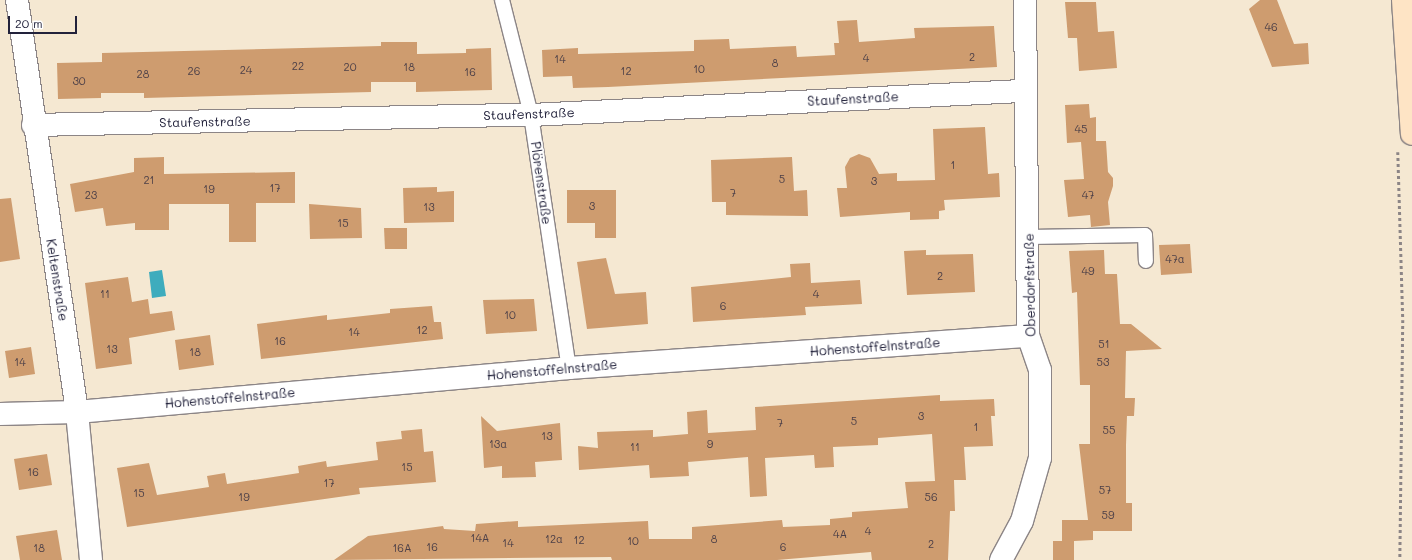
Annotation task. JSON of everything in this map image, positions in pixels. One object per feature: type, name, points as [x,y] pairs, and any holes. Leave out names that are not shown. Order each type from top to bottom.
[{"type":"main road","points":[[1403,0],[1409,58],[1405,140]]},
{"type":"street","name":"Keltenstraße","points":[[17,0],[33,125],[77,412],[91,560]]},
{"type":"street","name":"Oberdorfstraße","points":[[1001,560],[1022,521],[1040,458],[1040,370],[1028,336],[1029,237],[1025,91],[1025,0]]},
{"type":"street","name":"Staufenstraße","points":[[33,125],[531,114],[1025,91]]},
{"type":"street","name":"Hohenstoffelnstraße","points":[[0,414],[77,412],[569,368],[1028,336]]},
{"type":"lane","name":"Plörenstraße","points":[[502,0],[531,114],[569,368]]},
{"type":"lane","points":[[1029,237],[1145,236],[1146,260]]},
{"type":"path","points":[[1400,560],[1405,140]]},
{"type":"water","points":[[162,270],[166,296],[152,298],[149,272]]},
{"type":"building","points":[[1260,0],[1277,0],[1294,44],[1308,43],[1309,64],[1272,67],[1249,9]]},
{"type":"building","points":[[1065,2],[1096,2],[1098,32],[1114,31],[1117,68],[1079,71],[1077,38],[1068,38]]},
{"type":"building","points":[[857,20],[859,42],[915,38],[914,28],[994,26],[997,67],[573,88],[572,76],[543,77],[542,50],[578,48],[578,54],[694,51],[694,40],[729,39],[730,49],[796,46],[797,57],[835,55],[834,43],[839,43],[837,21]]},
{"type":"building","points":[[381,42],[417,42],[417,54],[466,53],[466,49],[491,48],[492,90],[416,92],[416,82],[371,82],[371,92],[144,98],[144,93],[101,93],[101,98],[58,99],[57,63],[102,62],[102,53],[381,46]]},
{"type":"building","points":[[1089,104],[1090,118],[1096,117],[1096,141],[1106,141],[1108,172],[1113,178],[1113,186],[1108,202],[1110,225],[1091,227],[1090,215],[1068,217],[1064,180],[1084,179],[1081,142],[1067,143],[1065,105]]},
{"type":"building","points":[[985,127],[988,174],[999,173],[1000,197],[944,200],[945,210],[939,211],[939,219],[910,220],[910,212],[840,217],[837,188],[847,188],[845,167],[850,158],[859,154],[870,158],[879,174],[897,173],[897,181],[935,180],[933,129]]},
{"type":"building","points":[[164,157],[164,174],[295,172],[295,203],[256,203],[256,242],[229,242],[229,204],[169,204],[169,230],[135,230],[135,223],[106,226],[103,208],[75,212],[70,184],[134,172],[134,158]]},
{"type":"building","points":[[792,157],[794,191],[807,190],[808,216],[726,215],[726,202],[712,202],[711,160]]},
{"type":"building","points":[[437,187],[437,192],[454,191],[454,222],[404,223],[403,188]]},
{"type":"building","points":[[567,190],[616,190],[616,238],[595,238],[595,223],[567,223]]},
{"type":"building","points":[[11,198],[20,259],[0,262],[0,199]]},
{"type":"building","points":[[309,204],[361,208],[362,238],[310,239]]},
{"type":"building","points":[[384,228],[407,228],[407,249],[385,249]]},
{"type":"building","points":[[1190,244],[1192,273],[1161,275],[1159,245]]},
{"type":"building","points":[[926,250],[926,255],[973,254],[975,292],[907,295],[904,251]]},
{"type":"building","points":[[1104,250],[1105,274],[1117,274],[1120,324],[1131,324],[1162,349],[1126,351],[1125,398],[1135,398],[1134,416],[1127,416],[1126,445],[1126,503],[1132,503],[1132,531],[1093,531],[1093,540],[1074,541],[1074,560],[1053,560],[1053,541],[1062,541],[1062,520],[1088,520],[1079,444],[1090,444],[1090,385],[1080,385],[1077,292],[1072,293],[1069,251]]},
{"type":"building","points":[[606,258],[615,294],[646,292],[648,324],[587,329],[577,262]]},
{"type":"building","points":[[810,263],[811,283],[860,280],[862,304],[805,307],[806,315],[693,322],[691,287],[791,277],[790,264]]},
{"type":"building","points":[[128,277],[132,302],[148,299],[150,314],[172,311],[175,330],[129,338],[132,364],[96,369],[85,283]]},
{"type":"building","points":[[534,299],[537,331],[486,334],[483,300]]},
{"type":"building","points":[[432,306],[434,322],[441,322],[443,339],[261,359],[257,324],[327,315],[327,320],[390,313],[390,309]]},
{"type":"building","points":[[210,335],[214,365],[179,370],[175,340]]},
{"type":"building","points":[[31,347],[35,374],[9,378],[5,351]]},
{"type":"building","points":[[940,395],[940,401],[994,399],[995,416],[991,416],[993,446],[964,447],[966,480],[954,480],[955,511],[950,511],[948,560],[872,560],[871,552],[777,560],[612,560],[611,557],[334,560],[368,536],[443,526],[444,529],[475,531],[476,524],[518,521],[518,527],[648,521],[649,539],[692,539],[692,527],[782,520],[783,527],[830,525],[830,519],[852,517],[852,512],[908,508],[905,482],[935,481],[932,434],[878,438],[878,445],[833,447],[834,467],[815,468],[814,455],[765,458],[767,496],[750,497],[748,457],[688,462],[689,476],[650,478],[649,465],[579,470],[578,446],[598,448],[597,432],[653,430],[653,437],[688,434],[687,412],[707,410],[708,433],[756,430],[755,407]]},
{"type":"building","points":[[481,416],[497,431],[560,423],[562,460],[535,462],[536,477],[502,478],[502,466],[484,468]]},
{"type":"building","points":[[422,429],[424,452],[433,451],[436,482],[359,488],[360,494],[127,527],[117,468],[149,463],[157,495],[209,487],[207,476],[225,473],[227,484],[299,473],[298,466],[326,461],[327,467],[378,460],[376,442],[402,439],[401,431]]},
{"type":"building","points":[[47,454],[52,485],[19,490],[14,459]]},
{"type":"building","points":[[57,530],[62,560],[20,560],[16,536]]}]
